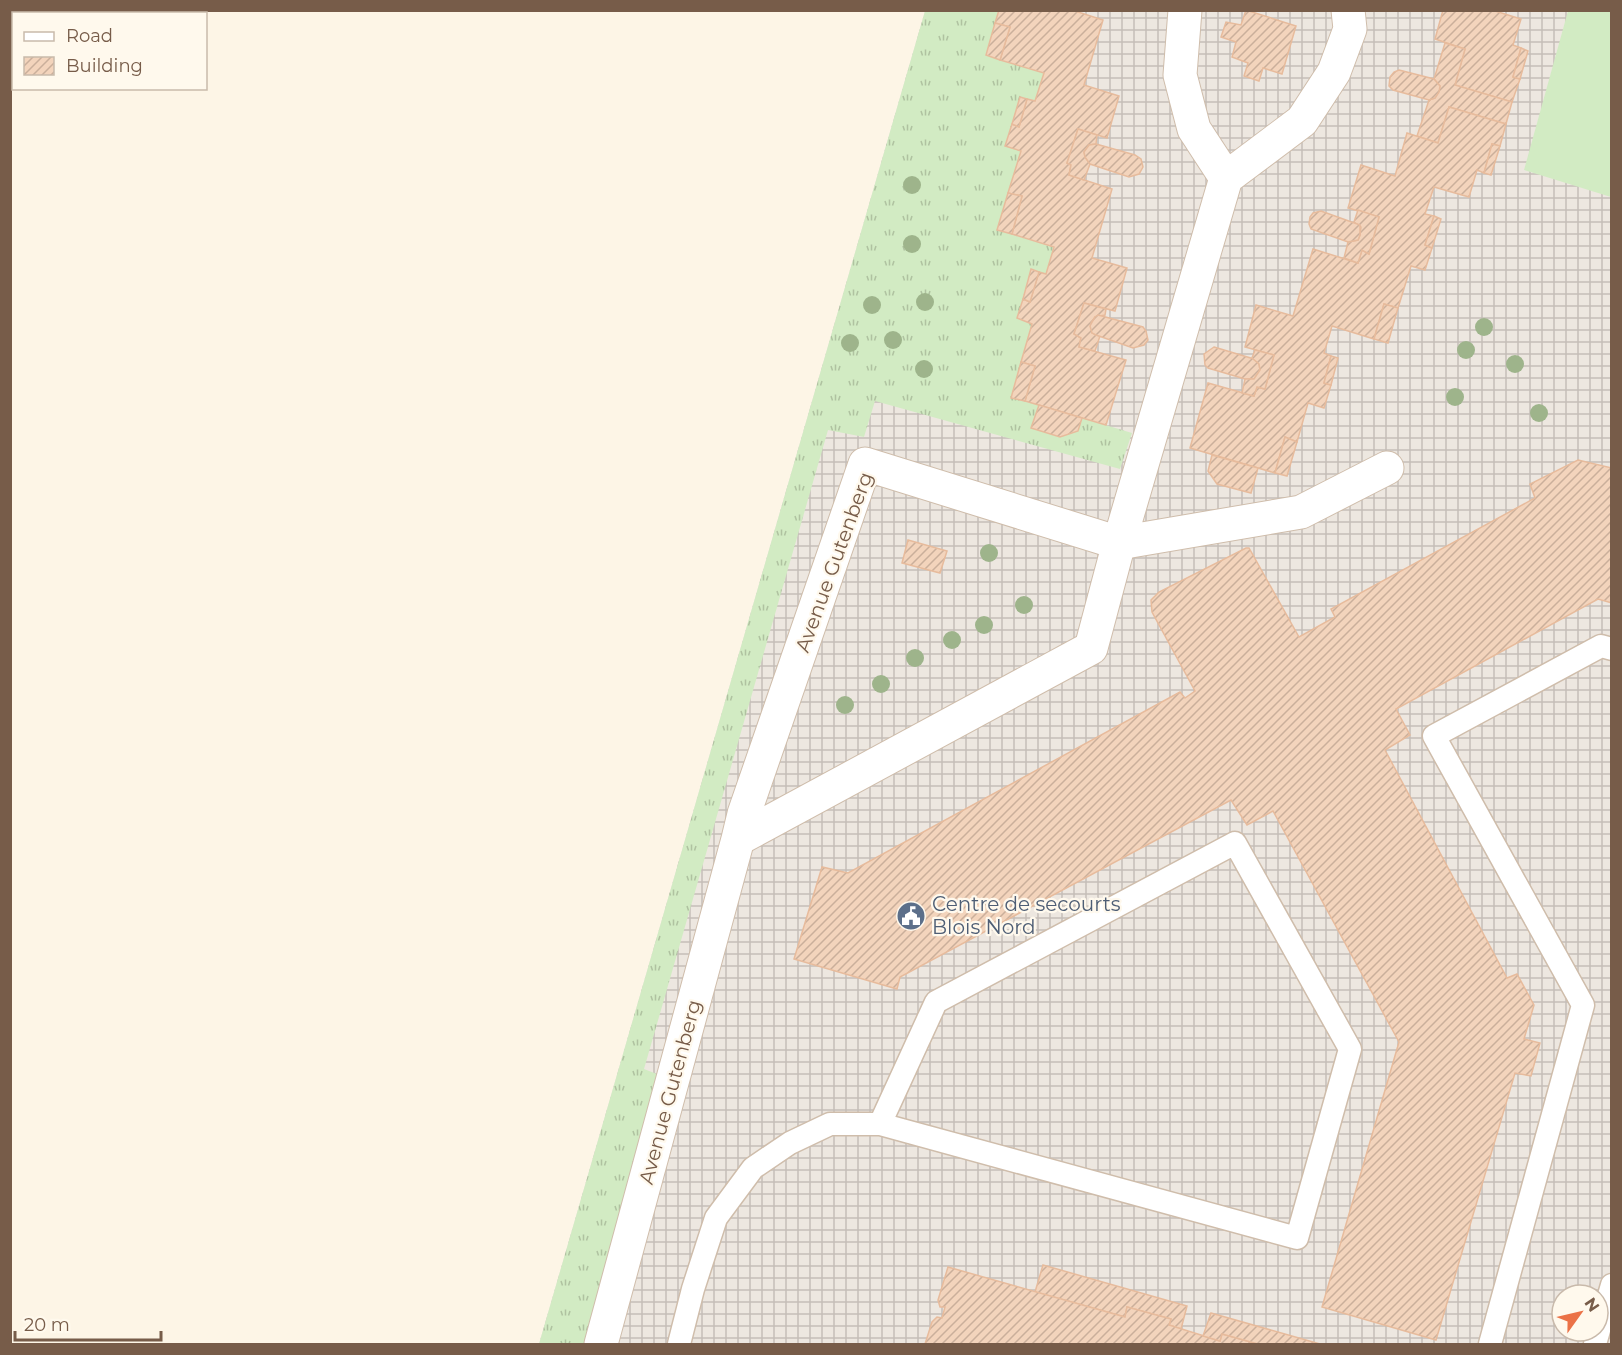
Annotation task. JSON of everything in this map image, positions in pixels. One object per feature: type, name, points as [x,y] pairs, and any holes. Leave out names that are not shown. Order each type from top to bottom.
[{"type":"street","points":[[1185,10],[1180,75],[1194,129],[1226,178]]},
{"type":"street","points":[[741,827],[1091,648],[1119,543],[1226,178],[1302,121],[1334,72],[1350,29],[1348,10]]},
{"type":"street","name":"Avenue Gutenberg","points":[[601,1344],[741,827],[865,464],[1119,543],[1301,512],[1388,468]]},
{"type":"lane","points":[[1490,1344],[1583,1005],[1434,736],[1601,646],[1611,649]]},
{"type":"lane","points":[[680,1344],[693,1289],[716,1218],[753,1168],[790,1143],[830,1124],[880,1124],[1297,1238],[1350,1050],[1235,843],[936,1002],[880,1124]]},
{"type":"lane","points":[[1595,1344],[1611,1285]]},
{"type":"shaded area","points":[[925,11],[1611,11],[1611,1344],[539,1344]]},
{"type":"green space","points":[[925,11],[999,11],[986,55],[1044,73],[1035,101],[1020,97],[1005,146],[1021,151],[997,230],[1054,247],[1046,274],[1031,270],[1017,318],[1032,324],[1011,397],[1039,405],[1032,428],[1060,437],[1078,431],[1082,418],[1132,433],[1120,469],[875,401],[864,437],[828,430],[644,1069],[662,1076],[585,1344],[539,1344]]},
{"type":"green space","points":[[1568,11],[1611,11],[1611,197],[1524,170]]},
{"type":"building","points":[[999,10],[1072,10],[1103,20],[1084,85],[1119,96],[1107,138],[1078,129],[1067,163],[1071,165],[1069,175],[1112,189],[1092,258],[1127,268],[1115,311],[1084,303],[1074,334],[1081,338],[1079,347],[1126,360],[1106,425],[1025,401],[1035,366],[1021,362],[1032,324],[1017,318],[1023,299],[1030,302],[1039,272],[1046,274],[1054,247],[1012,234],[1022,196],[1008,193],[1021,151],[1005,146],[1012,124],[1019,127],[1027,99],[1035,101],[1044,73],[1000,60],[1010,27],[995,23]]},
{"type":"building","points":[[1246,10],[1296,26],[1282,74],[1263,68],[1259,81],[1244,76],[1248,63],[1232,57],[1236,42],[1221,37],[1226,22],[1241,25]]},
{"type":"building","points":[[1443,10],[1492,10],[1521,19],[1513,45],[1521,48],[1513,77],[1520,79],[1512,102],[1455,85],[1465,49],[1435,39]]},
{"type":"building","points":[[995,23],[1010,27],[1000,60],[986,55]]},
{"type":"building","points":[[1445,43],[1465,49],[1455,85],[1512,102],[1506,124],[1449,107],[1438,143],[1417,136],[1429,100],[1435,98],[1439,91],[1440,86],[1434,79]]},
{"type":"building","points":[[1521,48],[1528,51],[1520,79],[1513,77]]},
{"type":"building","points":[[1399,70],[1434,79],[1440,86],[1439,92],[1435,98],[1429,100],[1393,90],[1389,86],[1390,77]]},
{"type":"building","points":[[1020,97],[1027,99],[1019,127],[1012,124]]},
{"type":"building","points":[[1449,107],[1506,124],[1500,146],[1492,144],[1484,173],[1477,170],[1469,197],[1434,187],[1425,214],[1434,216],[1425,245],[1432,248],[1425,270],[1411,266],[1398,308],[1384,304],[1374,339],[1332,326],[1324,353],[1331,356],[1324,383],[1331,385],[1324,408],[1308,403],[1297,442],[1285,437],[1275,473],[1190,448],[1208,383],[1254,396],[1257,387],[1265,389],[1274,355],[1245,347],[1256,305],[1293,316],[1313,249],[1358,263],[1362,250],[1369,254],[1379,217],[1348,208],[1361,165],[1395,176],[1407,133],[1438,143]]},
{"type":"building","points":[[1078,129],[1097,135],[1096,144],[1089,145],[1084,152],[1090,164],[1084,180],[1069,175],[1071,165],[1067,163]]},
{"type":"building","points":[[1096,144],[1135,155],[1141,159],[1143,167],[1139,174],[1129,177],[1090,164],[1084,152],[1089,145]]},
{"type":"building","points":[[1492,144],[1500,146],[1491,175],[1484,173]]},
{"type":"building","points":[[1008,193],[1022,196],[1012,234],[997,230]]},
{"type":"building","points":[[1358,210],[1379,217],[1369,254],[1362,250],[1358,263],[1344,258],[1348,242],[1358,240],[1360,235],[1361,227],[1354,222]]},
{"type":"building","points":[[1321,211],[1360,225],[1358,240],[1348,242],[1311,229],[1310,217],[1313,213]]},
{"type":"building","points":[[1434,216],[1441,219],[1432,248],[1425,245]]},
{"type":"building","points":[[1031,269],[1039,272],[1030,302],[1023,299]]},
{"type":"building","points":[[1084,303],[1106,309],[1105,315],[1095,317],[1091,323],[1092,333],[1100,336],[1095,351],[1079,347],[1081,338],[1074,334]]},
{"type":"building","points":[[1384,304],[1398,308],[1388,343],[1374,339]]},
{"type":"building","points":[[1098,315],[1143,327],[1148,340],[1144,345],[1133,348],[1092,333],[1090,326]]},
{"type":"building","points":[[1214,347],[1254,359],[1259,364],[1260,370],[1254,379],[1245,379],[1208,368],[1205,365],[1204,354]]},
{"type":"building","points":[[1255,350],[1274,355],[1265,389],[1257,387],[1254,396],[1242,393],[1245,379],[1254,379],[1260,370],[1259,364],[1252,358]]},
{"type":"building","points":[[1331,356],[1338,358],[1331,385],[1324,383]]},
{"type":"building","points":[[1021,362],[1035,366],[1025,401],[1011,398]]},
{"type":"building","points":[[1039,405],[1082,418],[1078,431],[1060,437],[1031,428]]},
{"type":"building","points":[[1285,437],[1297,442],[1287,476],[1275,473]]},
{"type":"building","points":[[1212,455],[1258,468],[1251,493],[1217,484],[1208,471]]},
{"type":"building","name":"Centre de secourts Blois Nord","points":[[1578,460],[1612,468],[1612,603],[1598,599],[1396,709],[1410,735],[1385,750],[1507,978],[1517,974],[1534,1005],[1524,1039],[1540,1043],[1531,1076],[1515,1073],[1436,1340],[1322,1307],[1399,1042],[1273,811],[1247,825],[1231,800],[900,977],[897,989],[794,959],[822,867],[848,873],[1180,692],[1185,698],[1195,691],[1152,612],[1151,600],[1159,592],[1249,548],[1299,637],[1335,617],[1331,609],[1535,498],[1530,484]]},
{"type":"building","points":[[908,540],[947,551],[940,573],[902,563]]},
{"type":"building","points":[[1043,1265],[1187,1306],[1181,1329],[1169,1325],[1171,1319],[1127,1307],[1125,1317],[1035,1292]]},
{"type":"building","points":[[948,1267],[1125,1317],[1127,1307],[1171,1319],[1169,1325],[1220,1341],[1222,1334],[1258,1344],[925,1344],[932,1322],[937,1317],[942,1318],[945,1307],[940,1307],[938,1300]]},
{"type":"building","points":[[1211,1313],[1320,1344],[1258,1344],[1222,1334],[1220,1341],[1203,1336]]},
{"type":"place","name":"Centre de secourts Blois Nord","points":[[911,916]]}]
